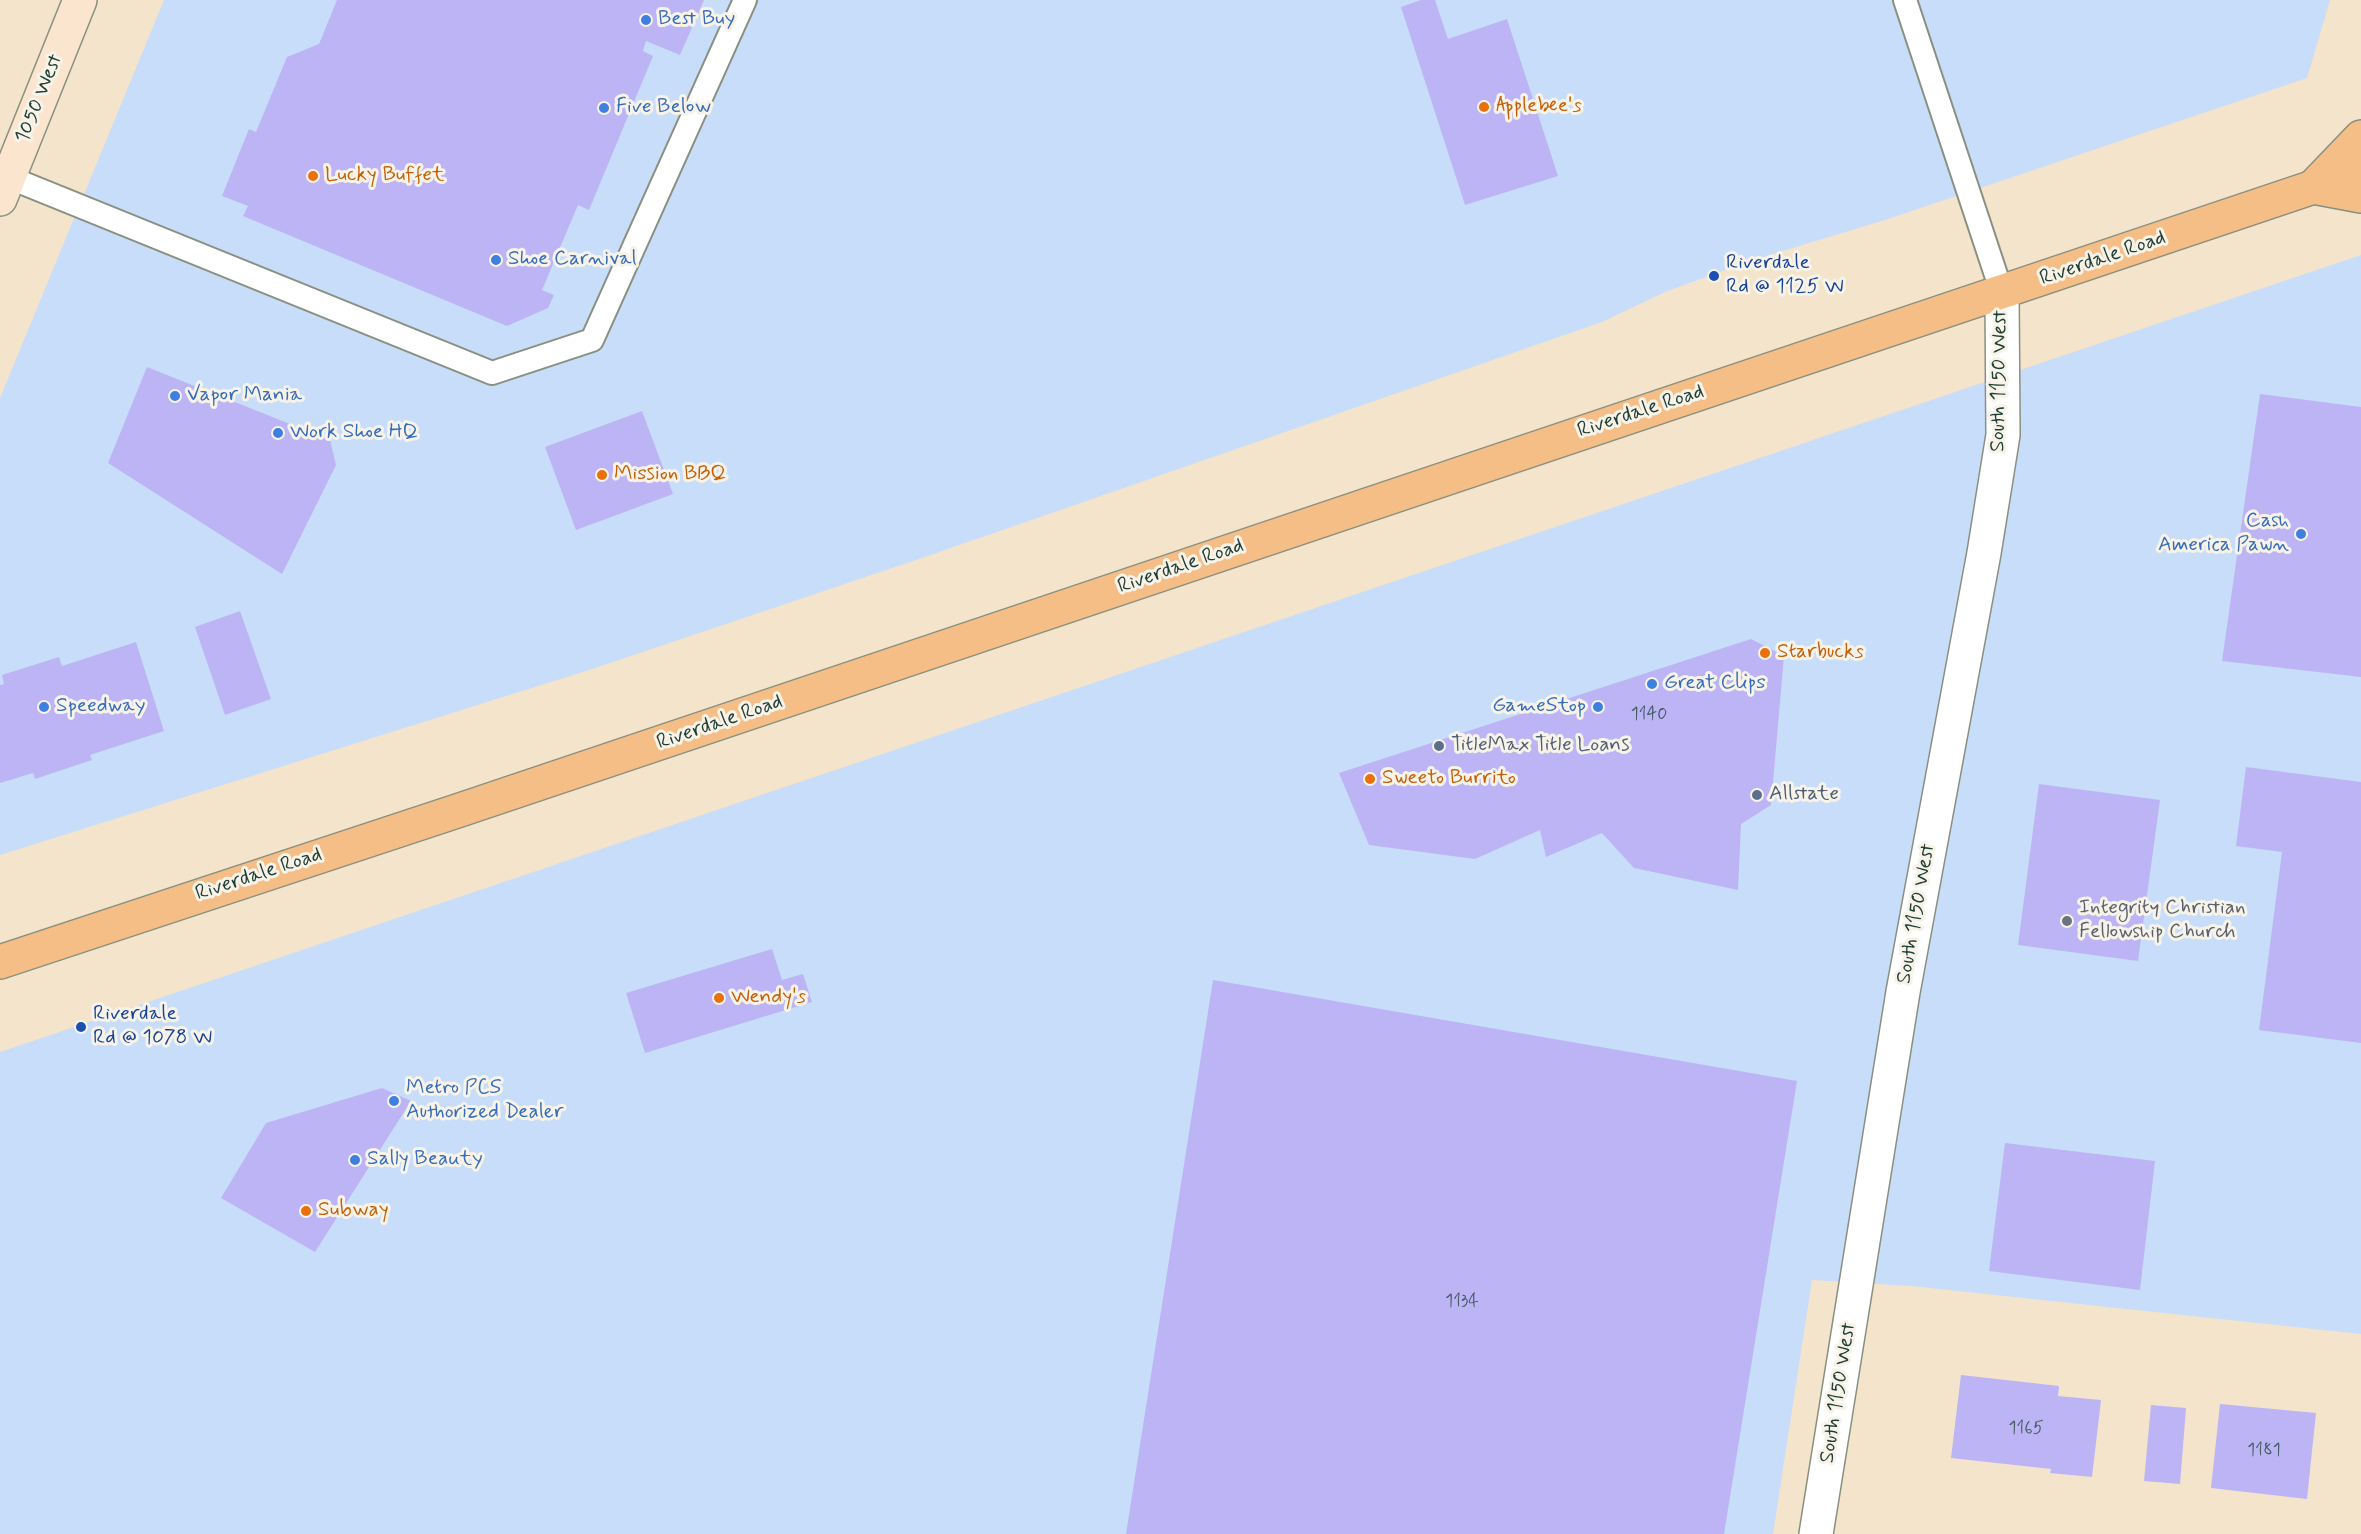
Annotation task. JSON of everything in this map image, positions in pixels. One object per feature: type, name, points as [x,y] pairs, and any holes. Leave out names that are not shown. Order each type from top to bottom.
[{"type":"main road","name":"1050 West","points":[[4,188],[80,0]]},
{"type":"main road","points":[[2313,187],[2361,138]]},
{"type":"main road","name":"Riverdale Road","points":[[0,962],[469,808],[1485,464],[2361,171]]},
{"type":"main road","points":[[2313,187],[2361,196]]},
{"type":"street","name":"South 1150 West","points":[[1816,1534],[1903,992],[1982,565],[2003,435],[2002,292]]},
{"type":"lane","points":[[4,188],[492,373],[592,340],[745,0]]},
{"type":"lane","points":[[1905,0],[2002,292]]},
{"type":"shaded area","points":[[164,0],[2330,0],[2307,78],[1888,219],[1750,261],[1665,292],[1602,322],[922,558],[589,670],[0,855],[0,398]]},
{"type":"shaded area","points":[[2361,255],[2361,1334],[1911,1286],[1812,1280],[1773,1534],[0,1534],[0,1052]]},
{"type":"building","points":[[337,0],[704,0],[680,55],[646,41],[643,51],[653,56],[589,210],[578,205],[542,290],[554,295],[548,308],[507,326],[243,216],[248,206],[222,196],[249,129],[256,132],[287,57],[319,44]]},
{"type":"building","name":"Applebee's","points":[[1421,0],[1435,0],[1448,39],[1507,19],[1558,176],[1465,205],[1401,7]]},
{"type":"building","points":[[147,367],[330,440],[336,465],[282,574],[108,463]]},
{"type":"building","name":"Cash America Pawn","points":[[2260,394],[2361,407],[2361,677],[2222,661]]},
{"type":"building","points":[[642,411],[673,494],[576,530],[545,447]]},
{"type":"building","points":[[240,611],[271,699],[225,715],[195,627]]},
{"type":"building","points":[[1751,639],[1784,656],[1771,805],[1741,824],[1738,890],[1634,868],[1602,833],[1546,857],[1540,830],[1475,859],[1369,845],[1339,773]]},
{"type":"building","points":[[136,642],[164,731],[90,755],[92,760],[35,779],[33,773],[0,783],[0,685],[4,684],[2,675],[59,657],[62,666]]},
{"type":"building","points":[[2246,767],[2361,782],[2361,1043],[2259,1030],[2282,852],[2236,846]]},
{"type":"building","points":[[2039,784],[2160,800],[2138,961],[2018,945]]},
{"type":"building","name":"Wendy's","points":[[772,949],[782,980],[803,974],[812,1002],[645,1053],[626,993]]},
{"type":"building","points":[[1213,980],[1797,1081],[1724,1534],[1126,1534]]},
{"type":"building","points":[[382,1088],[411,1101],[315,1252],[221,1198],[266,1123]]},
{"type":"building","points":[[2005,1143],[2155,1161],[2140,1290],[1989,1271]]},
{"type":"building","points":[[1961,1375],[2059,1386],[2058,1396],[2101,1400],[2092,1477],[2050,1473],[2051,1469],[1951,1458]]},
{"type":"building","points":[[2220,1404],[2316,1413],[2307,1499],[2211,1488]]},
{"type":"building","points":[[2151,1405],[2186,1408],[2180,1484],[2144,1481]]},
{"type":"place","name":"Best Buy","points":[[646,20]]},
{"type":"place","name":"Applebee's","points":[[1484,107]]},
{"type":"place","name":"Five Below","points":[[604,108]]},
{"type":"place","name":"Lucky Buffet","points":[[313,176]]},
{"type":"place","name":"Shoe Carnival","points":[[496,260]]},
{"type":"place","name":"Riverdale Rd @ 1125 W","points":[[1714,276]]},
{"type":"place","name":"Vapor Mania","points":[[175,396]]},
{"type":"place","name":"Work Shoe HQ","points":[[278,433]]},
{"type":"place","name":"Mission BBQ","points":[[602,475]]},
{"type":"place","name":"Cash America Pawn","points":[[2301,534]]},
{"type":"place","name":"Starbucks","points":[[1765,653]]},
{"type":"place","name":"Great Clips","points":[[1652,684]]},
{"type":"place","name":"Speedway","points":[[44,707]]},
{"type":"place","name":"GameStop","points":[[1598,707]]},
{"type":"place","name":"TitleMax Title Loans","points":[[1439,746]]},
{"type":"place","name":"Sweeto Burrito","points":[[1370,779]]},
{"type":"place","name":"Allstate","points":[[1757,795]]},
{"type":"place","name":"Integrity Christian Fellowship Church","points":[[2067,921]]},
{"type":"place","name":"Wendy's","points":[[719,998]]},
{"type":"place","name":"Riverdale Rd @ 1078 W","points":[[81,1027]]},
{"type":"place","name":"Metro PCS Authorized Dealer","points":[[394,1101]]},
{"type":"place","name":"Sally Beauty","points":[[355,1160]]},
{"type":"place","name":"Subway","points":[[306,1211]]}]
